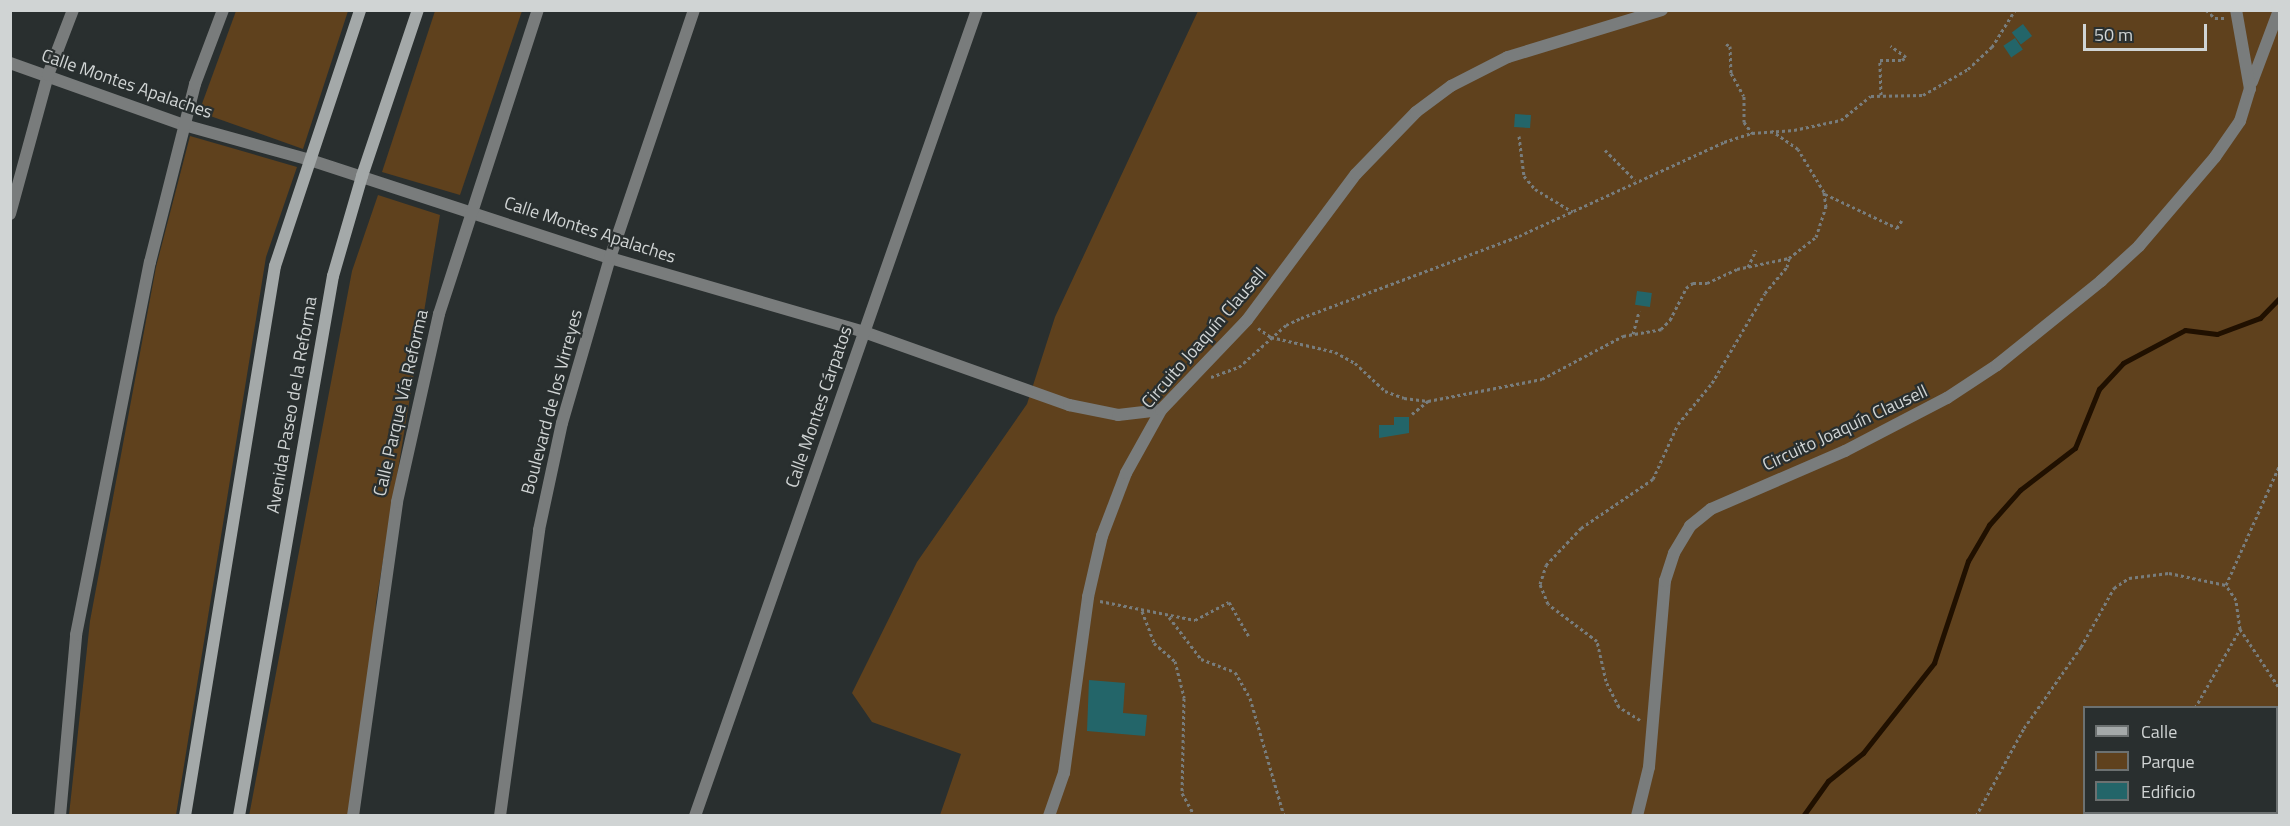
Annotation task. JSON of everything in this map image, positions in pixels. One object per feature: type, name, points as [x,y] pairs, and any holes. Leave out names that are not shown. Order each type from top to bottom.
[{"type":"main road","points":[[185,816],[275,266],[360,10]]},
{"type":"main road","name":"Avenida Paseo de la Reforma","points":[[239,816],[333,276],[362,176],[418,10]]},
{"type":"street","points":[[10,214],[48,75],[73,10]]},
{"type":"street","points":[[60,816],[76,635],[150,262],[195,84],[223,10]]},
{"type":"street","name":"Calle Parque Vía Reforma","points":[[353,816],[398,502],[439,314],[470,210],[538,10]]},
{"type":"street","name":"Boulevard de los Virreyes","points":[[500,816],[539,530],[562,423],[610,258],[694,10]]},
{"type":"street","name":"Calle Montes Cárpatos","points":[[695,816],[977,10]]},
{"type":"street","name":"Circuito Joaquín Clausell","points":[[1049,816],[1064,773],[1088,597],[1113,506],[1161,410],[1198,374],[1247,320],[1356,174],[1416,112],[1451,86],[1508,57],[1662,10]]},
{"type":"street","name":"Circuito Joaquín Clausell","points":[[1637,816],[1649,767],[1665,581],[1674,554],[1690,526],[1711,509],[1907,422],[1989,370],[2055,320],[2139,246],[2215,157],[2240,121],[2250,89],[2236,10]]},
{"type":"street","points":[[2250,89],[2279,10]]},
{"type":"street","name":"Calle Montes Apalaches","points":[[10,63],[184,125],[310,159],[610,258],[864,332],[1069,405],[1118,415],[1161,410]]},
{"type":"path","points":[[1198,374],[1217,377],[1239,367],[1271,337],[1301,318],[1573,212],[1635,180],[1752,133],[1794,130],[1841,120],[1863,100],[1881,95],[1923,95],[1943,86],[1992,47],[2015,10]]},
{"type":"path","points":[[1726,44],[1730,46],[1731,73],[1744,96],[1744,122],[1752,133]]},
{"type":"path","points":[[1881,95],[1880,60],[1902,60],[1906,57],[1891,46]]},
{"type":"path","points":[[1247,320],[1271,337],[1335,352],[1355,363],[1385,391],[1428,401],[1542,379],[1605,344],[1633,334],[1662,329],[1670,320],[1686,288],[1693,283],[1707,283],[1748,267],[1788,258],[1816,237],[1825,214],[1825,194],[1798,148],[1771,131]]},
{"type":"path","points":[[1519,136],[1524,176],[1535,189],[1573,212]]},
{"type":"path","points":[[1605,150],[1635,180]]},
{"type":"path","points":[[1825,194],[1897,228],[1902,220]]},
{"type":"path","points":[[1748,267],[1756,250]]},
{"type":"path","points":[[1652,729],[1619,707],[1606,681],[1597,641],[1548,604],[1540,584],[1546,565],[1581,528],[1653,479],[1678,424],[1712,382],[1765,293],[1787,267],[1788,258]]},
{"type":"path","points":[[1633,334],[1639,311]]},
{"type":"path","points":[[1412,414],[1428,401]]},
{"type":"path","points":[[2226,585],[2280,464]]},
{"type":"path","points":[[1976,816],[2024,728],[2081,647],[2114,588],[2129,578],[2169,573],[2226,585],[2236,600],[2240,629],[2280,689]]},
{"type":"path","points":[[1088,597],[1169,617],[1195,620],[1230,602],[1249,636]]},
{"type":"path","points":[[1142,611],[1154,643],[1175,660],[1184,698],[1182,793],[1195,816]]},
{"type":"path","points":[[1169,617],[1202,659],[1235,672],[1250,698],[1284,816]]},
{"type":"path","points":[[2196,706],[2240,629]]},
{"type":"green space","points":[[236,11],[348,11],[303,149],[199,112]]},
{"type":"green space","points":[[435,11],[522,11],[460,195],[382,172]]},
{"type":"green space","points":[[1198,11],[2279,11],[2279,815],[940,815],[961,754],[872,722],[852,693],[917,562],[1027,404],[1055,317]]},
{"type":"green space","points":[[190,136],[297,167],[266,257],[176,815],[69,815],[90,621],[156,267]]},
{"type":"green space","points":[[378,195],[440,215],[376,603],[359,815],[249,816],[352,271]]},
{"type":"building","points":[[2023,24],[2032,36],[2021,44],[2012,32]]},
{"type":"building","points":[[2015,38],[2023,50],[2011,57],[2003,46]]},
{"type":"building","points":[[1515,114],[1531,115],[1530,128],[1514,127]]},
{"type":"building","points":[[1637,291],[1652,293],[1650,307],[1635,305]]},
{"type":"building","points":[[1394,417],[1409,417],[1409,433],[1379,438],[1379,425],[1394,425]]},
{"type":"building","points":[[1089,680],[1125,683],[1123,713],[1147,715],[1145,736],[1087,731]]},
{"type":"waterway","points":[[1803,816],[1828,781],[1863,753],[1934,663],[1968,561],[1989,525],[2020,490],[2075,448],[2099,389],[2123,363],[2185,330],[2217,334],[2260,318],[2280,297]]}]
